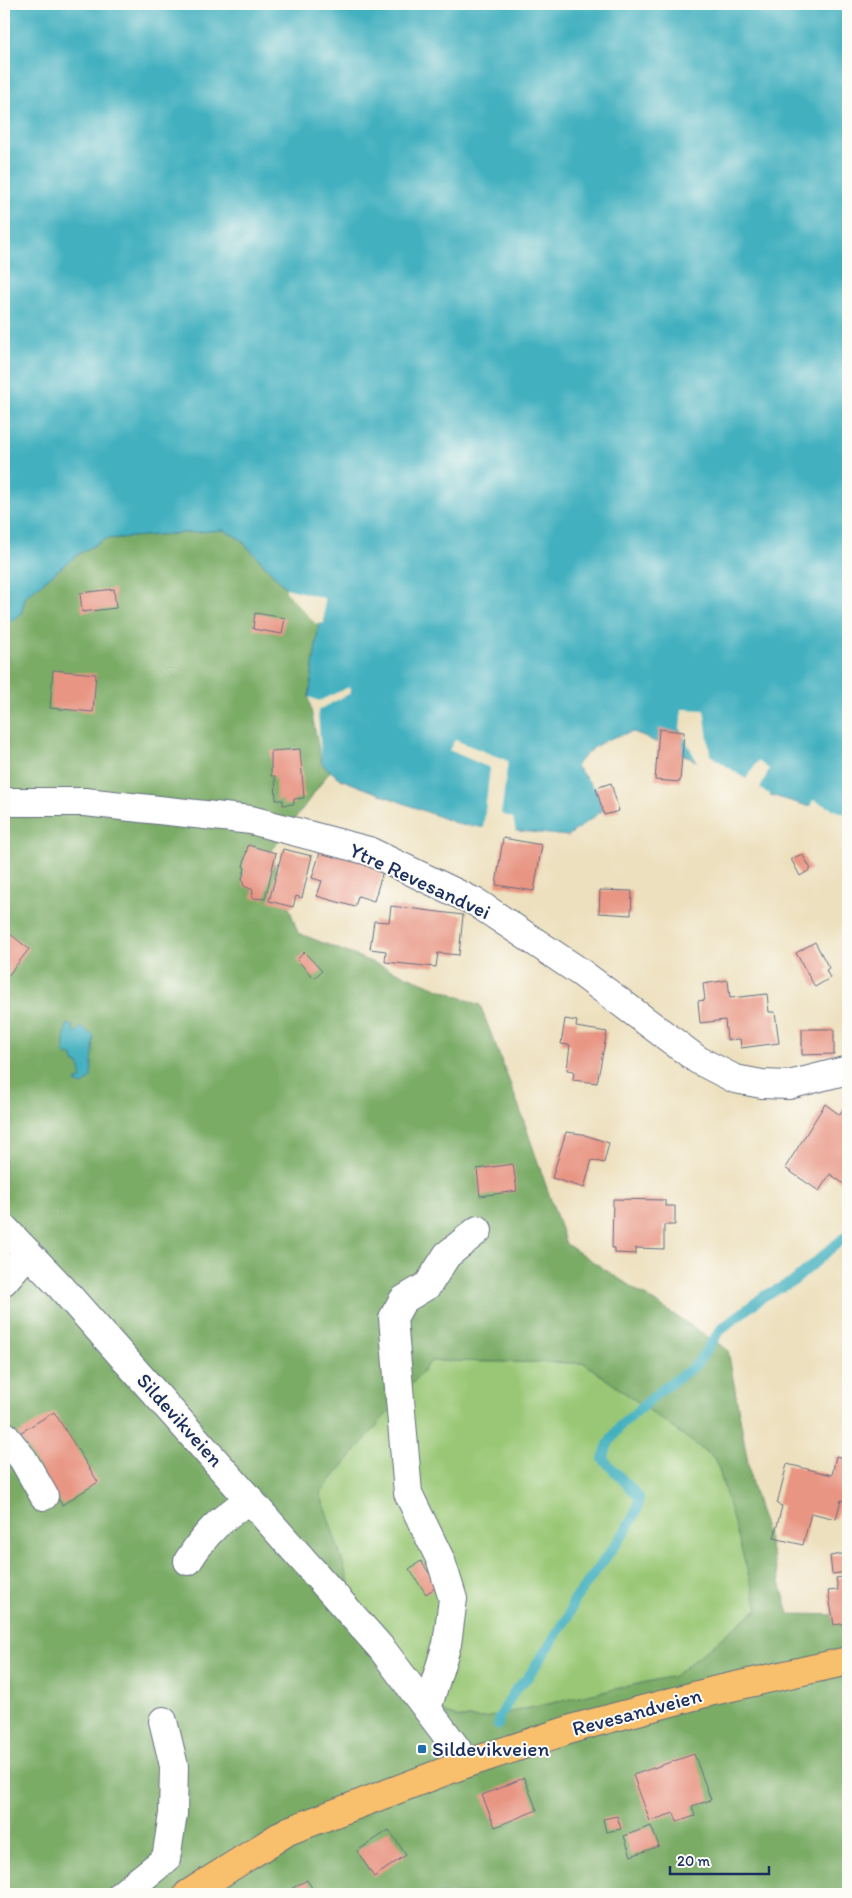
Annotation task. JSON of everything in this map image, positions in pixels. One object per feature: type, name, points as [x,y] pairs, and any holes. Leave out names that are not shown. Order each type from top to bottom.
[{"type":"main road","name":"Revesandveien","points":[[188,1894],[288,1831],[462,1765],[588,1724],[713,1691],[848,1661]]},
{"type":"street","name":"Ytre Revesandvei","points":[[4,802],[85,802],[251,820],[369,852],[476,903],[580,972],[698,1060],[735,1079],[762,1084],[789,1085],[848,1070]]},
{"type":"street","name":"Sildevikveien","points":[[4,1228],[60,1286],[382,1649],[457,1749],[462,1765]]},
{"type":"street","points":[[427,1709],[447,1644],[453,1599],[441,1561],[408,1492],[393,1318],[403,1300],[428,1285],[447,1255],[478,1230]]},
{"type":"street","points":[[4,1281],[28,1253]]},
{"type":"street","points":[[4,1435],[23,1459],[44,1496]]},
{"type":"street","points":[[188,1562],[203,1538],[222,1519],[250,1499]]},
{"type":"street","points":[[133,1891],[166,1859],[173,1814],[174,1766],[163,1721]]},
{"type":"green space","points":[[224,530],[240,539],[319,623],[309,697],[322,764],[330,771],[270,853],[298,933],[480,1005],[518,1104],[566,1244],[728,1350],[751,1480],[789,1614],[848,1615],[848,1894],[4,1894],[4,625],[21,614],[26,596],[77,555],[105,539]],"holes":[[[431,1361],[584,1363],[716,1459],[758,1609],[674,1676],[485,1718],[460,1718],[430,1707],[367,1637],[320,1493]]]},
{"type":"green space","points":[[431,1361],[584,1363],[716,1459],[759,1608],[674,1676],[485,1718],[460,1718],[430,1707],[367,1637],[320,1493]]},
{"type":"water","points":[[4,4],[848,4],[848,818],[767,794],[634,732],[617,736],[601,743],[576,766],[595,789],[602,811],[568,836],[461,825],[340,779],[322,764],[309,697],[319,623],[240,539],[224,530],[105,539],[77,555],[26,596],[21,614],[4,625]]},
{"type":"water","points":[[67,1024],[73,1026],[73,1030],[76,1033],[81,1027],[94,1036],[91,1078],[83,1085],[76,1084],[76,1080],[82,1079],[79,1064],[75,1063],[72,1055],[67,1056],[64,1051]]},
{"type":"pier","points":[[286,588],[324,598],[324,623],[316,624],[286,592]]},
{"type":"pier","points":[[349,687],[351,693],[318,710],[321,758],[309,697],[319,701]]},
{"type":"pier","points":[[682,709],[704,710],[710,755],[746,779],[758,761],[769,769],[760,789],[770,794],[770,797],[708,769],[697,762],[680,729]]},
{"type":"pier","points":[[455,740],[508,761],[501,814],[513,818],[516,833],[483,830],[490,768],[449,750]]},
{"type":"pier","points":[[813,800],[844,814],[848,806],[848,821],[809,809]]},
{"type":"building","points":[[114,589],[116,608],[82,612],[80,593]]},
{"type":"building","points":[[255,613],[285,618],[282,634],[253,629]]},
{"type":"building","points":[[53,670],[96,674],[93,712],[50,708]]},
{"type":"building","points":[[659,729],[684,732],[680,782],[655,780]]},
{"type":"building","points":[[300,749],[304,798],[294,799],[294,804],[283,805],[283,800],[276,800],[275,776],[271,776],[271,751]]},
{"type":"building","points":[[611,783],[619,811],[604,815],[596,788]]},
{"type":"building","points":[[503,838],[542,845],[534,891],[496,885]]},
{"type":"building","points":[[324,839],[385,864],[374,901],[358,896],[355,907],[317,896],[322,881],[312,878]]},
{"type":"building","points":[[248,845],[276,853],[265,899],[252,898],[253,890],[244,886],[242,879],[245,868],[243,867]]},
{"type":"building","points":[[283,849],[312,856],[302,898],[296,896],[293,907],[269,901]]},
{"type":"building","points":[[802,854],[811,869],[800,876],[791,859]]},
{"type":"building","points":[[600,890],[632,891],[631,915],[599,913]]},
{"type":"building","points":[[391,906],[463,915],[459,955],[438,953],[436,967],[385,962],[386,951],[370,949],[374,921],[389,922]]},
{"type":"building","points":[[4,929],[29,949],[4,981]]},
{"type":"building","points":[[815,942],[829,968],[826,970],[830,978],[815,987],[796,953]]},
{"type":"building","points":[[304,952],[322,971],[314,978],[297,960]]},
{"type":"building","points":[[728,980],[730,998],[767,994],[769,1012],[775,1012],[779,1043],[741,1048],[740,1039],[727,1040],[725,1020],[700,1023],[698,1001],[705,1000],[703,984]]},
{"type":"building","points":[[565,1019],[577,1021],[576,1027],[607,1032],[597,1083],[573,1080],[574,1071],[567,1070],[570,1045],[561,1044]]},
{"type":"building","points":[[802,1029],[834,1029],[834,1054],[802,1055]]},
{"type":"building","points":[[825,1104],[840,1115],[844,1107],[848,1109],[848,1177],[844,1184],[830,1174],[819,1191],[785,1168]]},
{"type":"building","points":[[566,1132],[582,1134],[609,1143],[604,1163],[592,1160],[584,1188],[552,1178]]},
{"type":"building","points":[[513,1164],[517,1191],[480,1196],[477,1169]]},
{"type":"building","points":[[613,1199],[665,1200],[665,1206],[675,1206],[675,1225],[664,1225],[664,1249],[636,1248],[636,1254],[614,1253],[614,1248],[612,1248]]},
{"type":"building","points":[[54,1412],[98,1482],[62,1505],[18,1434]]},
{"type":"building","points":[[836,1456],[848,1459],[848,1496],[847,1502],[841,1500],[836,1519],[811,1513],[803,1545],[774,1538],[782,1506],[777,1504],[787,1464],[832,1475]]},
{"type":"building","points":[[848,1553],[848,1572],[832,1574],[830,1556]]},
{"type":"building","points":[[421,1561],[438,1586],[426,1594],[409,1569]]},
{"type":"building","points":[[848,1576],[848,1623],[834,1625],[828,1591],[838,1590],[836,1578]]},
{"type":"building","points":[[694,1754],[711,1800],[692,1806],[695,1816],[677,1822],[674,1813],[650,1821],[633,1775]]},
{"type":"building","points":[[524,1778],[537,1810],[495,1827],[482,1795]]},
{"type":"building","points":[[617,1816],[621,1829],[606,1832],[603,1819]]},
{"type":"building","points":[[651,1826],[659,1846],[631,1856],[624,1836]]},
{"type":"building","points":[[389,1830],[406,1855],[374,1877],[357,1851]]},
{"type":"building","points":[[307,1880],[316,1894],[282,1894]]},
{"type":"waterway","points":[[498,1725],[499,1718],[515,1690],[528,1677],[568,1617],[573,1602],[624,1533],[638,1508],[639,1497],[603,1459],[608,1444],[620,1426],[659,1392],[696,1365],[721,1329],[764,1296],[794,1281],[848,1234]]},
{"type":"place","name":"Sildevikveien","points":[[422,1749]]}]
